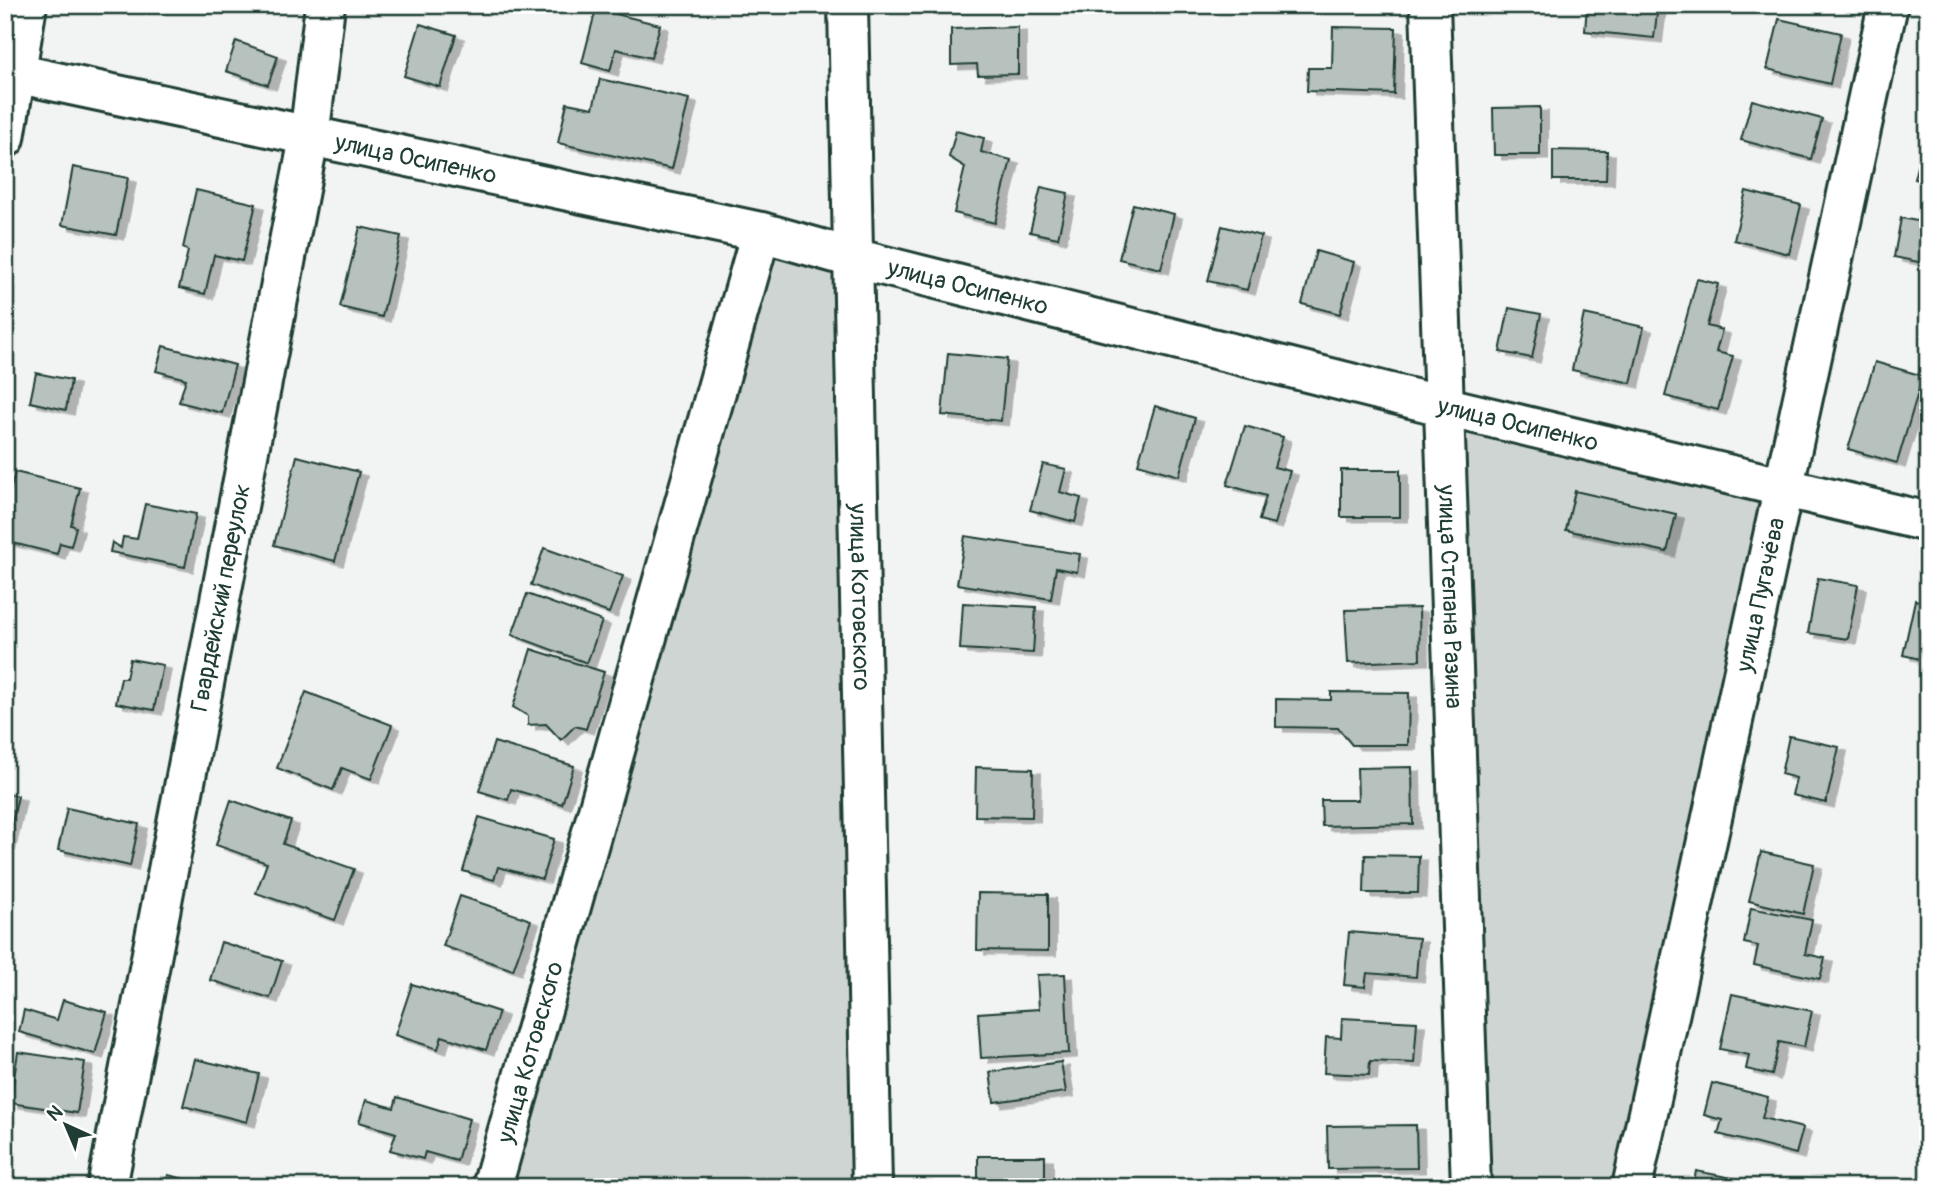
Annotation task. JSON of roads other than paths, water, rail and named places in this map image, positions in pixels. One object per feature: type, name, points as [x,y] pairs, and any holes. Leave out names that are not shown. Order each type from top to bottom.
[{"type":"street","points":[[5,138],[10,72],[27,5]]},
{"type":"street","name":"Гвардейский переулок","points":[[107,1187],[309,138],[325,5]]},
{"type":"street","name":"улица Котовского","points":[[848,5],[872,1187]]},
{"type":"street","name":"улица Степана Разина","points":[[1430,5],[1471,1187]]},
{"type":"street","name":"улица Пугачёва","points":[[1632,1187],[1888,5]]},
{"type":"street","name":"улица Осипенко","points":[[10,72],[309,138],[761,232],[853,258],[1442,406],[1928,522]]},
{"type":"street","name":"улица Котовского","points":[[492,1187],[761,232]]}]
